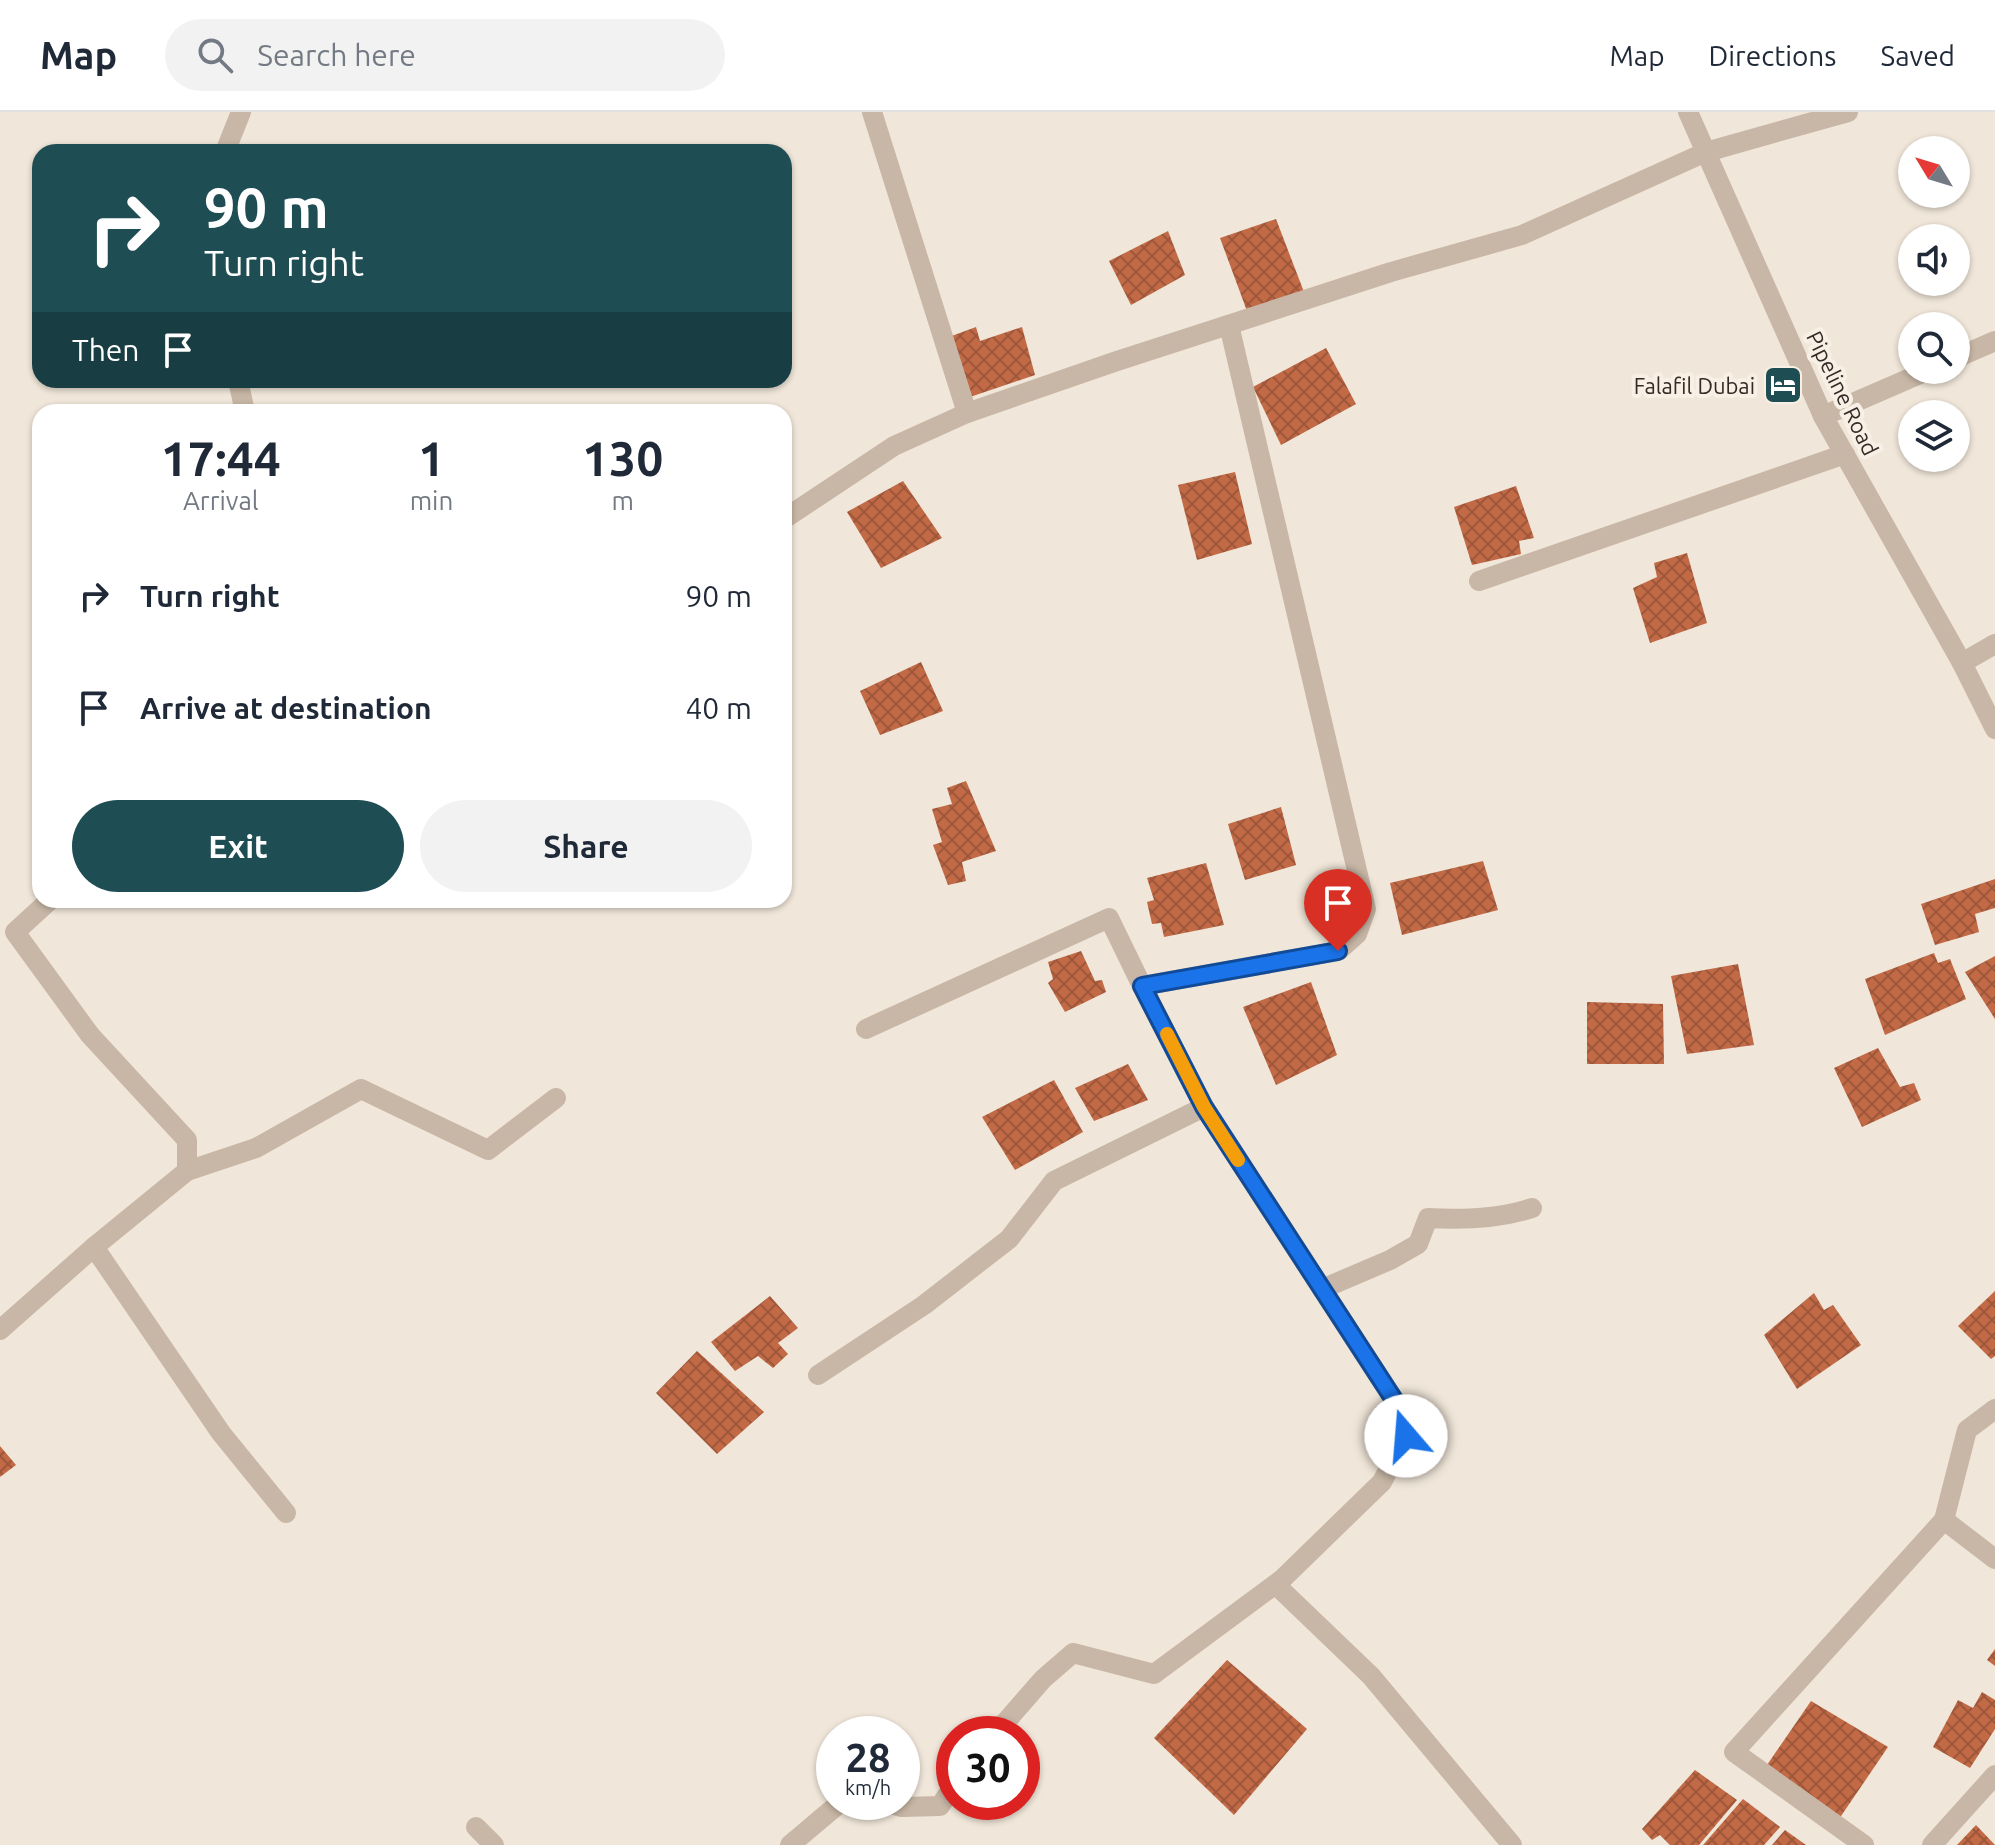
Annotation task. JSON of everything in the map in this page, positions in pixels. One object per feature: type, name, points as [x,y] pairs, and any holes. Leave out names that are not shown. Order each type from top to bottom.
[{"type":"street","points":[[228,144],[241,112]]},
{"type":"street","points":[[872,112],[967,413]]},
{"type":"street","name":"Pipeline Road","points":[[1688,112],[1823,416],[1962,663],[1995,729]]},
{"type":"street","points":[[792,514],[894,446],[967,413],[1391,272],[1522,235],[1706,152],[1848,112]]},
{"type":"street","points":[[1142,986],[1338,951],[1357,934],[1366,909],[1229,325]]},
{"type":"street","points":[[1970,352],[1995,341]]},
{"type":"street","points":[[1823,416],[1898,383]]},
{"type":"street","points":[[1479,581],[1845,454]]},
{"type":"street","points":[[1962,663],[1995,644]]},
{"type":"street","points":[[41,908],[15,932],[90,1035],[187,1140],[187,1171]]},
{"type":"street","points":[[866,1029],[1109,918],[1204,1107],[1402,1412],[1406,1436],[1382,1482],[1276,1585],[1371,1676],[1512,1845]]},
{"type":"street","points":[[0,1330],[187,1171],[256,1148],[361,1089],[488,1150],[556,1098]]},
{"type":"street","points":[[818,1375],[924,1305],[1009,1239],[1054,1181],[1204,1107]]},
{"type":"street","points":[[1322,1289],[1390,1260],[1418,1244],[1428,1218],[1509,1216],[1532,1208]]},
{"type":"street","points":[[94,1247],[221,1433],[286,1513]]},
{"type":"street","points":[[1864,1845],[1734,1752],[1944,1520],[1967,1430],[1995,1409]]},
{"type":"street","points":[[1944,1520],[1995,1559]]},
{"type":"street","points":[[1011,1716],[1043,1679],[1073,1653],[1154,1674],[1281,1580]]},
{"type":"street","points":[[1932,1845],[1995,1775]]},
{"type":"street","points":[[790,1845],[820,1820]]},
{"type":"street","points":[[476,1827],[494,1845]]},
{"type":"building","points":[[1276,219],[1304,292],[1247,311],[1220,238]]},
{"type":"building","points":[[1168,231],[1185,275],[1131,305],[1109,261]]},
{"type":"building","points":[[976,327],[980,341],[1022,327],[1035,375],[970,397],[949,337]]},
{"type":"building","points":[[1326,348],[1356,404],[1281,445],[1253,387]]},
{"type":"building","name":"Falafil Dubai","points":[[1790,368],[1799,394],[1777,403],[1765,377]]},
{"type":"building","points":[[1235,472],[1252,544],[1197,560],[1178,485]]},
{"type":"building","points":[[903,481],[942,538],[881,568],[847,512]]},
{"type":"building","points":[[1516,486],[1534,538],[1519,541],[1521,554],[1472,565],[1454,507]]},
{"type":"building","points":[[1687,553],[1707,623],[1650,643],[1633,588],[1657,577],[1654,563]]},
{"type":"building","points":[[921,662],[943,711],[880,735],[860,691]]},
{"type":"building","points":[[966,781],[996,851],[962,862],[966,881],[948,885],[933,845],[942,842],[932,809],[952,804],[947,788]]},
{"type":"building","points":[[1281,807],[1296,865],[1245,880],[1228,824]]},
{"type":"building","points":[[1483,861],[1498,910],[1402,935],[1390,883]]},
{"type":"building","points":[[1206,863],[1224,925],[1164,937],[1161,923],[1152,924],[1147,902],[1154,900],[1147,878]]},
{"type":"building","points":[[1995,879],[1995,908],[1975,914],[1979,932],[1935,945],[1921,904]]},
{"type":"building","points":[[1081,951],[1095,981],[1102,980],[1106,992],[1065,1012],[1048,983],[1053,979],[1048,962]]},
{"type":"building","points":[[1934,953],[1938,963],[1950,959],[1966,999],[1885,1035],[1865,979]]},
{"type":"building","points":[[1995,956],[1995,1019],[1965,972]]},
{"type":"building","points":[[1738,964],[1754,1045],[1687,1054],[1671,976]]},
{"type":"building","points":[[1311,982],[1337,1055],[1276,1085],[1243,1007]]},
{"type":"building","points":[[1587,1002],[1663,1004],[1664,1064],[1587,1064]]},
{"type":"building","points":[[1878,1048],[1900,1087],[1914,1083],[1921,1100],[1862,1127],[1834,1068]]},
{"type":"building","points":[[1128,1064],[1148,1100],[1094,1121],[1075,1088]]},
{"type":"building","points":[[1054,1080],[1083,1132],[1015,1170],[982,1117]]},
{"type":"building","points":[[1995,1291],[1995,1356],[1991,1359],[1958,1326]]},
{"type":"building","points":[[1814,1293],[1824,1310],[1833,1305],[1861,1345],[1797,1389],[1764,1335]]},
{"type":"building","points":[[770,1296],[798,1328],[778,1343],[788,1354],[773,1368],[758,1356],[735,1371],[711,1342]]},
{"type":"building","points":[[697,1351],[764,1412],[717,1454],[656,1393]]},
{"type":"building","points":[[0,1446],[16,1465],[0,1477]]},
{"type":"building","points":[[1995,1649],[1995,1666],[1987,1660]]},
{"type":"building","points":[[1227,1660],[1307,1729],[1234,1815],[1154,1738]]},
{"type":"building","points":[[1982,1692],[1995,1700],[1995,1729],[1970,1768],[1933,1747],[1958,1700],[1973,1708]]},
{"type":"building","points":[[1811,1701],[1888,1747],[1839,1819],[1767,1765]]},
{"type":"building","points":[[1695,1770],[1737,1800],[1699,1845],[1670,1845],[1660,1835],[1652,1840],[1642,1829]]},
{"type":"building","points":[[1743,1799],[1780,1827],[1764,1845],[1703,1845]]},
{"type":"building","points":[[1976,1825],[1995,1845],[1957,1845]]},
{"type":"building","points":[[1785,1830],[1806,1845],[1772,1845]]},
{"type":"slow traffic","points":[[1167,1034],[1204,1107],[1238,1160]]},
{"type":"place","name":"Falafil Dubai","points":[[1783,385]]},
{"type":"route","points":[[1338,951],[1142,986],[1204,1107],[1402,1412],[1406,1436]]}]
